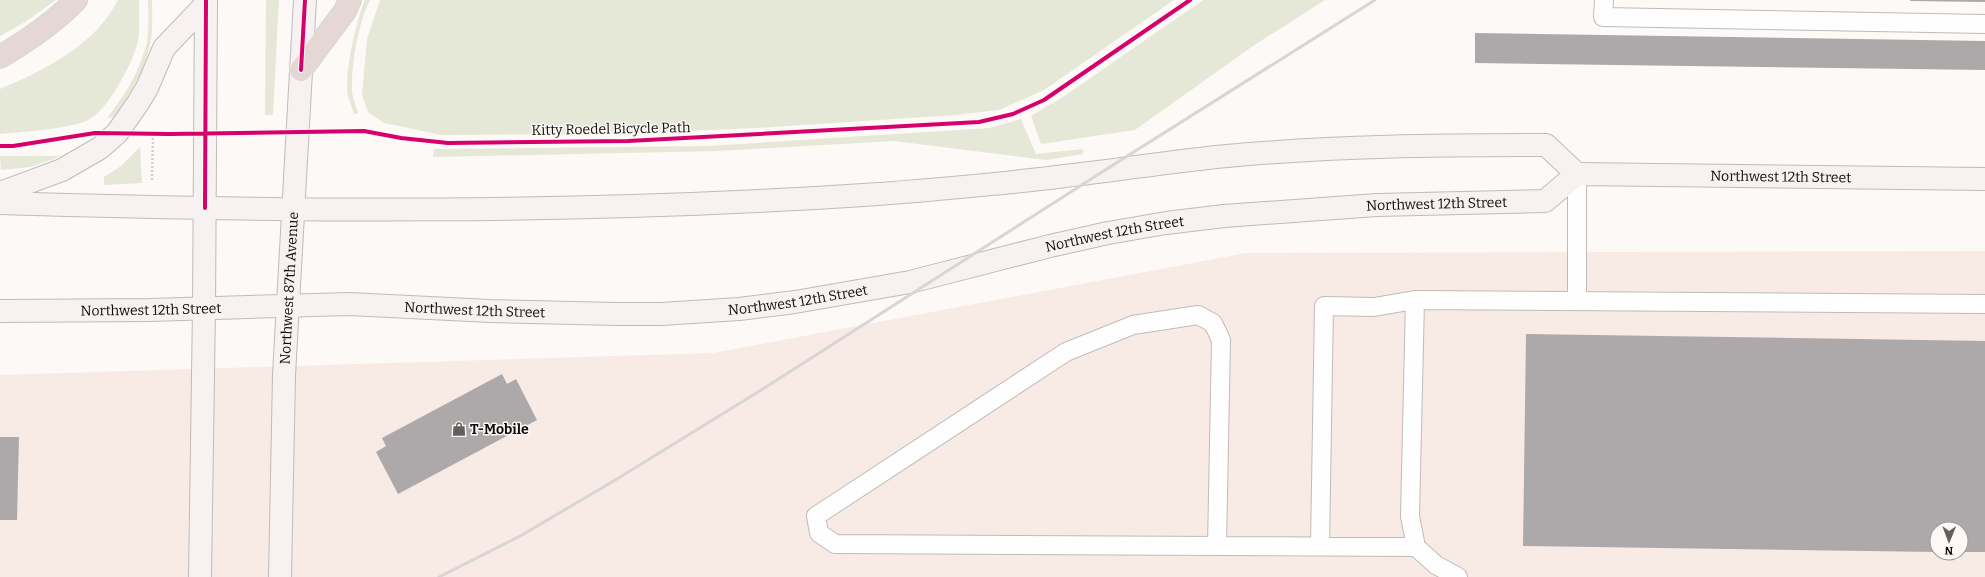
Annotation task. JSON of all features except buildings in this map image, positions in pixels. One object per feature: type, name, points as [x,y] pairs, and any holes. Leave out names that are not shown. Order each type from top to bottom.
[{"type":"highway","points":[[0,57],[17,47],[51,22],[76,0]]},
{"type":"highway","points":[[301,70],[345,11],[350,0]]},
{"type":"main road","name":"Northwest 87th Avenue","points":[[280,577],[283,398],[304,0]]},
{"type":"main road","points":[[0,193],[46,177],[81,161],[100,148],[117,133],[147,88],[164,48],[206,2]]},
{"type":"main road","points":[[200,577],[206,2]]},
{"type":"main road","points":[[0,203],[205,208],[632,206],[795,199],[1000,184],[1225,156],[1397,145],[1546,145],[1577,174]]},
{"type":"main road","name":"Northwest 12th Street","points":[[0,311],[349,304],[498,311],[618,314],[661,314],[739,309],[795,302],[910,282],[1057,244],[1108,233],[1174,222],[1224,216],[1370,206],[1545,201],[1577,174],[1985,179]]},
{"type":"lane","points":[[1604,0],[1603,17],[1985,24]]},
{"type":"lane","points":[[1577,174],[1577,301]]},
{"type":"lane","points":[[1415,300],[1410,516],[1416,547],[1436,565],[1458,577]]},
{"type":"lane","points":[[1320,546],[1324,306],[1374,307],[1415,300],[1985,304]]},
{"type":"lane","points":[[1217,546],[1221,340],[1213,323],[1198,315],[1133,325],[1066,352],[816,516],[819,534],[835,544],[1217,546],[1320,546],[1416,547]]},
{"type":"path","points":[[117,133],[158,134]]},
{"type":"path","points":[[152,182],[153,134]]},
{"type":"shaded area","points":[[1985,251],[1985,577],[0,577],[0,375],[713,353],[1246,253]]},
{"type":"green space","points":[[0,0],[56,0],[25,22],[0,36]]},
{"type":"green space","points":[[118,0],[139,0],[138,40],[132,59],[120,83],[105,105],[90,119],[72,125],[46,130],[0,134],[0,89],[34,74],[67,55],[96,31]]},
{"type":"green space","points":[[148,0],[152,0],[152,30],[149,51],[142,71],[126,99],[113,117],[107,118],[132,82],[141,62],[148,36]]},
{"type":"green space","points":[[266,0],[279,0],[273,115],[265,115]]},
{"type":"green space","points":[[365,0],[370,0],[362,21],[354,57],[352,92],[358,113],[354,114],[348,96],[347,86],[349,61],[358,20]]},
{"type":"green space","points":[[380,0],[1174,0],[1044,90],[999,110],[955,115],[758,128],[612,134],[442,135],[384,123],[368,112],[362,95],[367,39]]},
{"type":"green space","points":[[1203,0],[1325,0],[1253,46],[1135,130],[1041,144],[1031,116],[1063,97]]},
{"type":"green space","points":[[1021,119],[1036,154],[1083,149],[1083,154],[1046,160],[894,141],[717,151],[433,157],[434,149],[708,146],[990,128]]},
{"type":"green space","points":[[140,147],[142,183],[104,185],[104,177],[121,166]]},
{"type":"green space","points":[[0,156],[61,156],[31,167],[1,170]]},
{"type":"railway","points":[[439,577],[522,535],[617,479],[766,387],[1102,172],[1375,0]]},
{"type":"cycle path","points":[[205,208],[206,0]]},
{"type":"cycle path","points":[[301,70],[305,0]]},
{"type":"cycle path","name":"Kitty Roedel Bicycle Path","points":[[0,146],[13,146],[95,133],[170,134],[364,131],[401,138],[448,143],[628,141],[979,122],[1013,114],[1044,100],[1190,0]]},
{"type":"place","name":"T-Mobile","points":[[459,429]]}]
